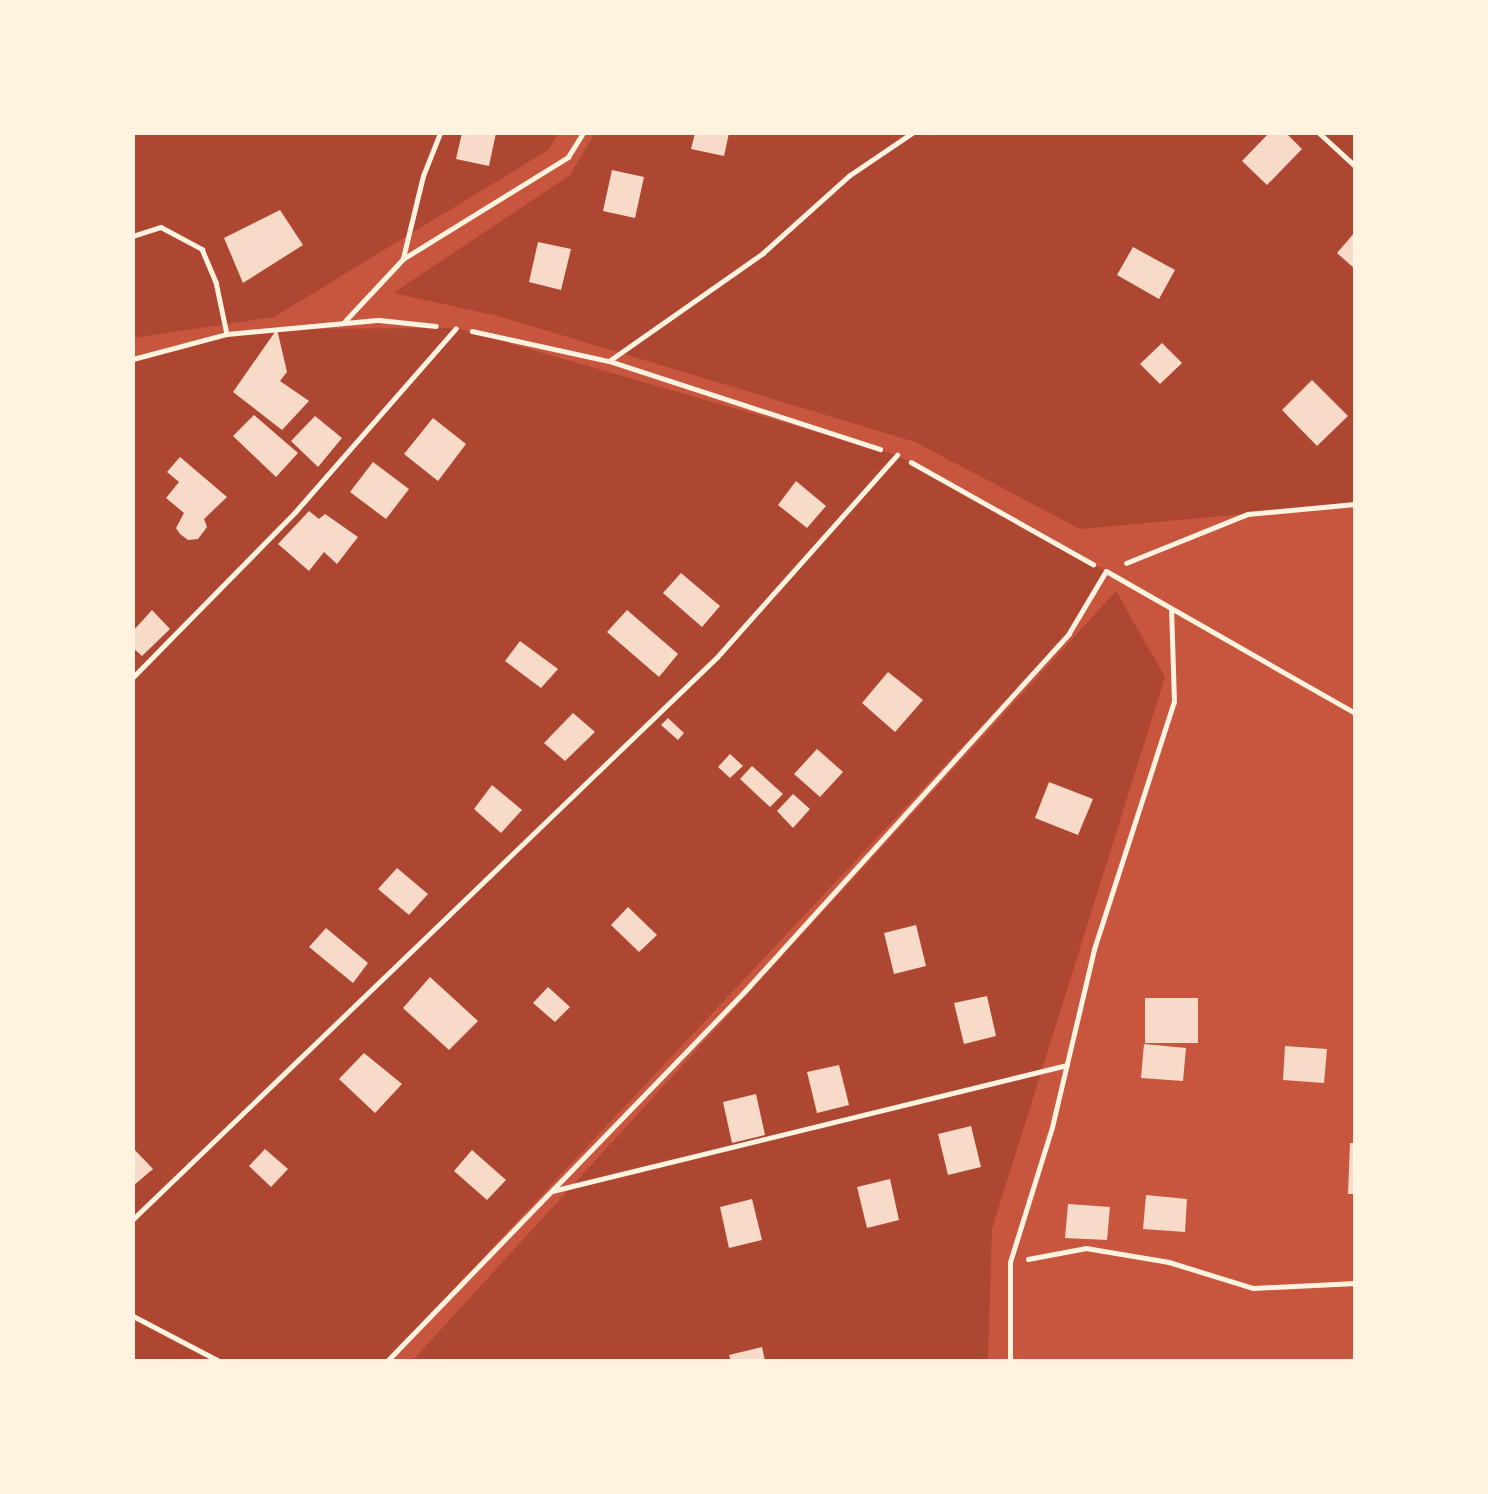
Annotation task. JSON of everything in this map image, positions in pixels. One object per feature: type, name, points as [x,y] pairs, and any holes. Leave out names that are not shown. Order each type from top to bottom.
[{"type":"lane","points":[[1319,133],[1355,166]]},
{"type":"lane","points":[[133,677],[295,512],[456,328]]},
{"type":"lane","points":[[133,1219],[717,657],[897,455]]},
{"type":"lane","points":[[387,1361],[744,992],[1069,633],[1106,571],[1355,713]]},
{"type":"lane","points":[[1010,1361],[1010,1262],[1052,1126],[1094,949],[1174,702],[1171,608]]},
{"type":"lane","points":[[552,1191],[1067,1065]]},
{"type":"lane","points":[[133,1316],[219,1361]]},
{"type":"path","points":[[402,259],[423,176],[440,133]]},
{"type":"path","points":[[344,321],[402,259],[568,156],[583,133]]},
{"type":"path","points":[[609,361],[763,253],[850,175],[912,133]]},
{"type":"path","points":[[133,236],[161,227],[202,249],[216,282],[227,334]]},
{"type":"path","points":[[133,359],[227,334],[344,321],[379,320],[456,328],[609,361],[897,455],[1106,571],[1248,514],[1355,504]]},
{"type":"path","points":[[1010,1262],[1086,1248],[1169,1262],[1253,1288],[1355,1283]]},
{"type":"shaded area","points":[[133,133],[559,133],[548,150],[274,317],[133,338]]},
{"type":"shaded area","points":[[595,133],[1355,133],[1355,504],[1080,529],[915,442],[498,316],[393,293],[570,175]]},
{"type":"shaded area","points":[[456,328],[897,455],[1106,571],[1069,633],[386,1361],[133,1361],[133,359],[227,334],[277,329]]},
{"type":"shaded area","points":[[1116,591],[1165,677],[992,1229],[988,1361],[412,1361]]},
{"type":"building","points":[[462,133],[496,133],[489,166],[456,159]]},
{"type":"building","points":[[695,133],[729,133],[724,156],[691,149]]},
{"type":"building","points":[[1269,133],[1286,133],[1302,149],[1267,185],[1242,161]]},
{"type":"building","points":[[612,170],[644,177],[635,218],[603,211]]},
{"type":"building","points":[[280,210],[303,245],[243,283],[224,238]]},
{"type":"building","points":[[1355,232],[1355,269],[1337,253]]},
{"type":"building","points":[[538,242],[571,249],[561,290],[529,282]]},
{"type":"building","points":[[1133,247],[1175,270],[1159,299],[1117,275]]},
{"type":"building","points":[[277,329],[287,372],[280,381],[309,401],[282,430],[233,392]]},
{"type":"building","points":[[1162,343],[1182,363],[1160,384],[1140,364]]},
{"type":"building","points":[[1312,380],[1348,416],[1317,446],[1282,410]]},
{"type":"building","points":[[254,415],[298,453],[276,477],[233,436]]},
{"type":"building","points":[[315,416],[342,438],[318,467],[291,441]]},
{"type":"building","points":[[433,418],[466,444],[438,481],[404,454]]},
{"type":"building","points":[[180,457],[227,497],[204,519],[207,527],[198,539],[188,540],[180,534],[176,528],[184,513],[166,498],[179,482],[167,472]]},
{"type":"building","points":[[373,462],[409,489],[386,519],[350,492]]},
{"type":"building","points":[[796,481],[826,506],[807,528],[778,505]]},
{"type":"building","points":[[309,511],[319,519],[325,514],[358,537],[337,564],[324,552],[309,571],[278,544]]},
{"type":"building","points":[[681,573],[720,606],[702,627],[663,593]]},
{"type":"building","points":[[152,610],[170,629],[142,656],[133,648],[133,631]]},
{"type":"building","points":[[627,610],[678,654],[659,677],[607,632]]},
{"type":"building","points":[[520,641],[558,669],[541,688],[505,661]]},
{"type":"building","points":[[888,672],[923,700],[895,732],[862,703]]},
{"type":"building","points":[[573,713],[595,732],[565,761],[544,743]]},
{"type":"building","points":[[668,718],[684,733],[678,740],[661,725]]},
{"type":"building","points":[[817,749],[843,772],[820,797],[794,774]]},
{"type":"building","points":[[730,754],[743,766],[730,778],[718,767]]},
{"type":"building","points":[[752,766],[783,794],[770,807],[740,779]]},
{"type":"building","points":[[1049,782],[1093,799],[1078,835],[1035,818]]},
{"type":"building","points":[[492,785],[522,810],[501,833],[474,809]]},
{"type":"building","points":[[793,794],[810,809],[793,828],[777,811]]},
{"type":"building","points":[[397,868],[428,894],[409,915],[378,889]]},
{"type":"building","points":[[628,907],[657,935],[639,952],[611,925]]},
{"type":"building","points":[[916,925],[926,966],[894,974],[884,933]]},
{"type":"building","points":[[326,928],[368,963],[353,983],[309,947]]},
{"type":"building","points":[[430,977],[478,1021],[449,1050],[403,1008]]},
{"type":"building","points":[[548,987],[570,1007],[555,1022],[533,1003]]},
{"type":"building","points":[[987,996],[996,1036],[964,1044],[954,1003]]},
{"type":"building","points":[[1145,998],[1198,998],[1198,1043],[1145,1043]]},
{"type":"building","points":[[1144,1044],[1186,1048],[1183,1081],[1141,1078]]},
{"type":"building","points":[[1285,1046],[1327,1049],[1324,1083],[1283,1080]]},
{"type":"building","points":[[364,1053],[402,1084],[375,1113],[339,1079]]},
{"type":"building","points":[[839,1065],[849,1105],[817,1113],[807,1072]]},
{"type":"building","points":[[756,1094],[765,1135],[732,1143],[723,1102]]},
{"type":"building","points":[[971,1126],[981,1167],[948,1175],[938,1134]]},
{"type":"building","points":[[1350,1143],[1355,1143],[1355,1194],[1348,1194]]},
{"type":"building","points":[[133,1148],[153,1169],[133,1186]]},
{"type":"building","points":[[265,1149],[288,1169],[271,1187],[249,1166]]},
{"type":"building","points":[[472,1150],[506,1180],[487,1200],[454,1171]]},
{"type":"building","points":[[890,1179],[899,1220],[867,1228],[857,1187]]},
{"type":"building","points":[[1146,1195],[1187,1199],[1185,1232],[1143,1229]]},
{"type":"building","points":[[752,1199],[762,1240],[729,1248],[720,1207]]},
{"type":"building","points":[[1068,1204],[1110,1207],[1107,1240],[1065,1238]]},
{"type":"building","points":[[762,1347],[765,1361],[731,1361],[729,1355]]}]
